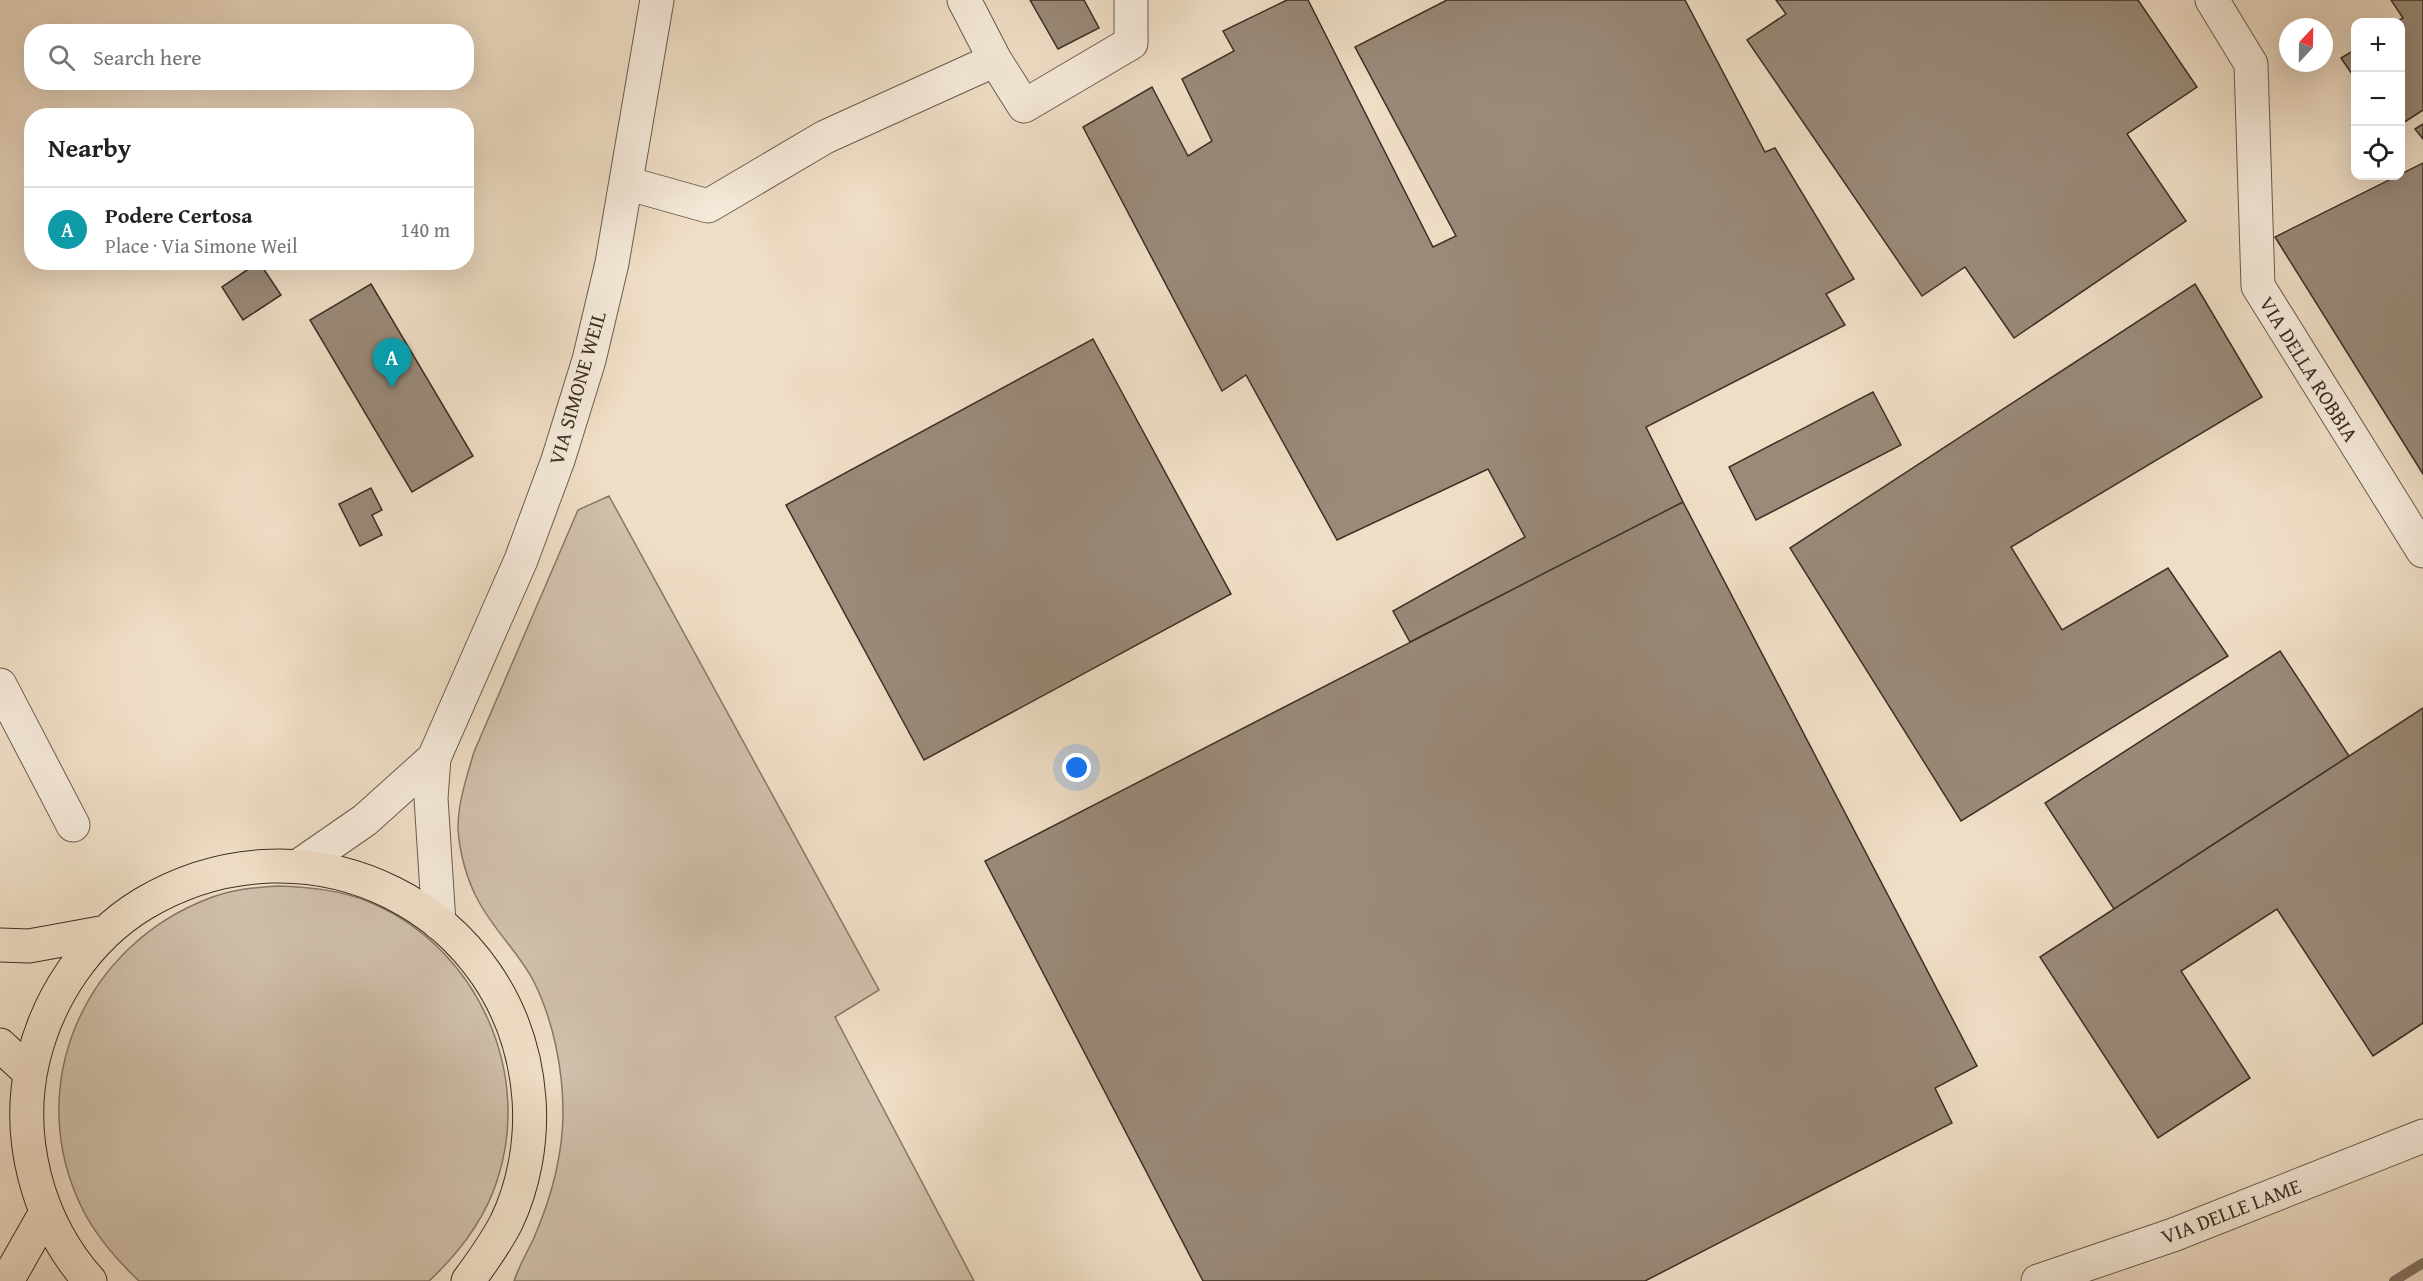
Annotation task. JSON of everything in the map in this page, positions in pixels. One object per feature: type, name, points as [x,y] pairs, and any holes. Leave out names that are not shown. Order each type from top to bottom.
[{"type":"main road","points":[[90,1281],[62,1243],[46,1212],[35,1178],[28,1143],[27,1108],[30,1073],[37,1042],[49,1012],[64,984],[82,958],[106,932],[133,910],[163,892],[196,878],[230,869],[265,865],[300,865],[338,872],[374,884],[408,901],[439,923],[465,948],[488,977],[506,1009],[519,1043],[528,1088],[530,1115],[527,1152],[519,1187],[502,1230],[489,1253],[468,1281]]},
{"type":"main road","points":[[0,945],[29,946],[106,932]]},
{"type":"main road","points":[[0,1045],[30,1073]]},
{"type":"main road","points":[[7,1281],[46,1212]]},
{"type":"street","name":"VIA SIMONE WEIL","points":[[439,923],[431,798],[434,758],[513,579],[558,460],[589,360],[612,263],[657,0]]},
{"type":"street","points":[[964,0],[995,60],[1024,106],[1131,44],[1131,0]]},
{"type":"street","name":"VIA DELLA ROBBIA","points":[[2212,0],[2251,64],[2258,286],[2423,551]]},
{"type":"street","points":[[626,183],[708,206],[825,137],[995,60]]},
{"type":"street","points":[[0,685],[74,825]]},
{"type":"street","name":"VIA SIMONE WEIL","points":[[300,865],[365,820],[434,758]]},
{"type":"street","name":"VIA DELLE LAME","points":[[2038,1281],[2173,1235],[2423,1136]]},
{"type":"shaded area","points":[[609,496],[879,990],[835,1017],[974,1281],[514,1281],[539,1225],[555,1177],[561,1145],[563,1096],[556,1044],[540,995],[520,960],[485,912],[464,866],[458,828],[460,809],[463,789],[474,752],[578,510]]},
{"type":"shaded area","points":[[277,886],[314,888],[350,895],[374,904],[411,925],[442,952],[468,983],[488,1019],[501,1058],[508,1099],[506,1140],[497,1181],[478,1223],[460,1248],[429,1281],[139,1281],[108,1248],[83,1210],[65,1163],[59,1116],[63,1070],[76,1026],[98,985],[128,949],[166,920],[218,895],[243,889]]},
{"type":"building","points":[[1030,0],[1084,0],[1099,28],[1058,49]]},
{"type":"building","points":[[1287,0],[1308,0],[1433,247],[1456,236],[1355,47],[1447,0],[1685,0],[1765,152],[1775,148],[1854,279],[1826,294],[1845,325],[1646,427],[1683,502],[1410,642],[1393,611],[1525,537],[1488,469],[1337,540],[1246,375],[1222,391],[1083,127],[1152,87],[1188,156],[1212,141],[1182,79],[1234,51],[1223,31]]},
{"type":"building","points":[[1776,0],[2138,0],[2197,87],[2127,134],[2186,221],[2014,338],[1965,267],[1922,296],[1747,40],[1786,14]]},
{"type":"building","points":[[2391,0],[2423,0],[2423,110],[2405,122],[2405,18]]},
{"type":"building","points":[[2351,52],[2351,73],[2341,58]]},
{"type":"building","points":[[2423,124],[2423,139],[2415,129]]},
{"type":"building","points":[[2423,163],[2423,474],[2275,237],[2389,180],[2405,180],[2405,172]]},
{"type":"building","points":[[247,270],[264,270],[281,295],[243,320],[222,287]]},
{"type":"building","points":[[371,284],[473,456],[412,492],[310,320]]},
{"type":"building","points":[[2195,284],[2262,397],[2011,547],[2062,630],[2168,568],[2228,656],[1961,821],[1790,548]]},
{"type":"building","points":[[1093,339],[1231,594],[924,760],[786,505]]},
{"type":"building","points":[[1873,392],[1901,445],[1756,520],[1729,467]]},
{"type":"building","points":[[371,488],[382,510],[372,515],[382,535],[360,546],[339,504]]},
{"type":"building","points":[[1683,502],[1977,1066],[1935,1088],[1952,1123],[1645,1281],[1203,1281],[985,861]]},
{"type":"building","points":[[2280,651],[2349,756],[2114,909],[2045,803]]},
{"type":"building","points":[[2423,708],[2423,1023],[2373,1056],[2277,909],[2181,971],[2250,1078],[2158,1138],[2040,957]]},
{"type":"waterway","points":[[2394,1281],[2423,1263]]},
{"type":"place","name":"Podere Certosa","points":[[392,388]]}]
